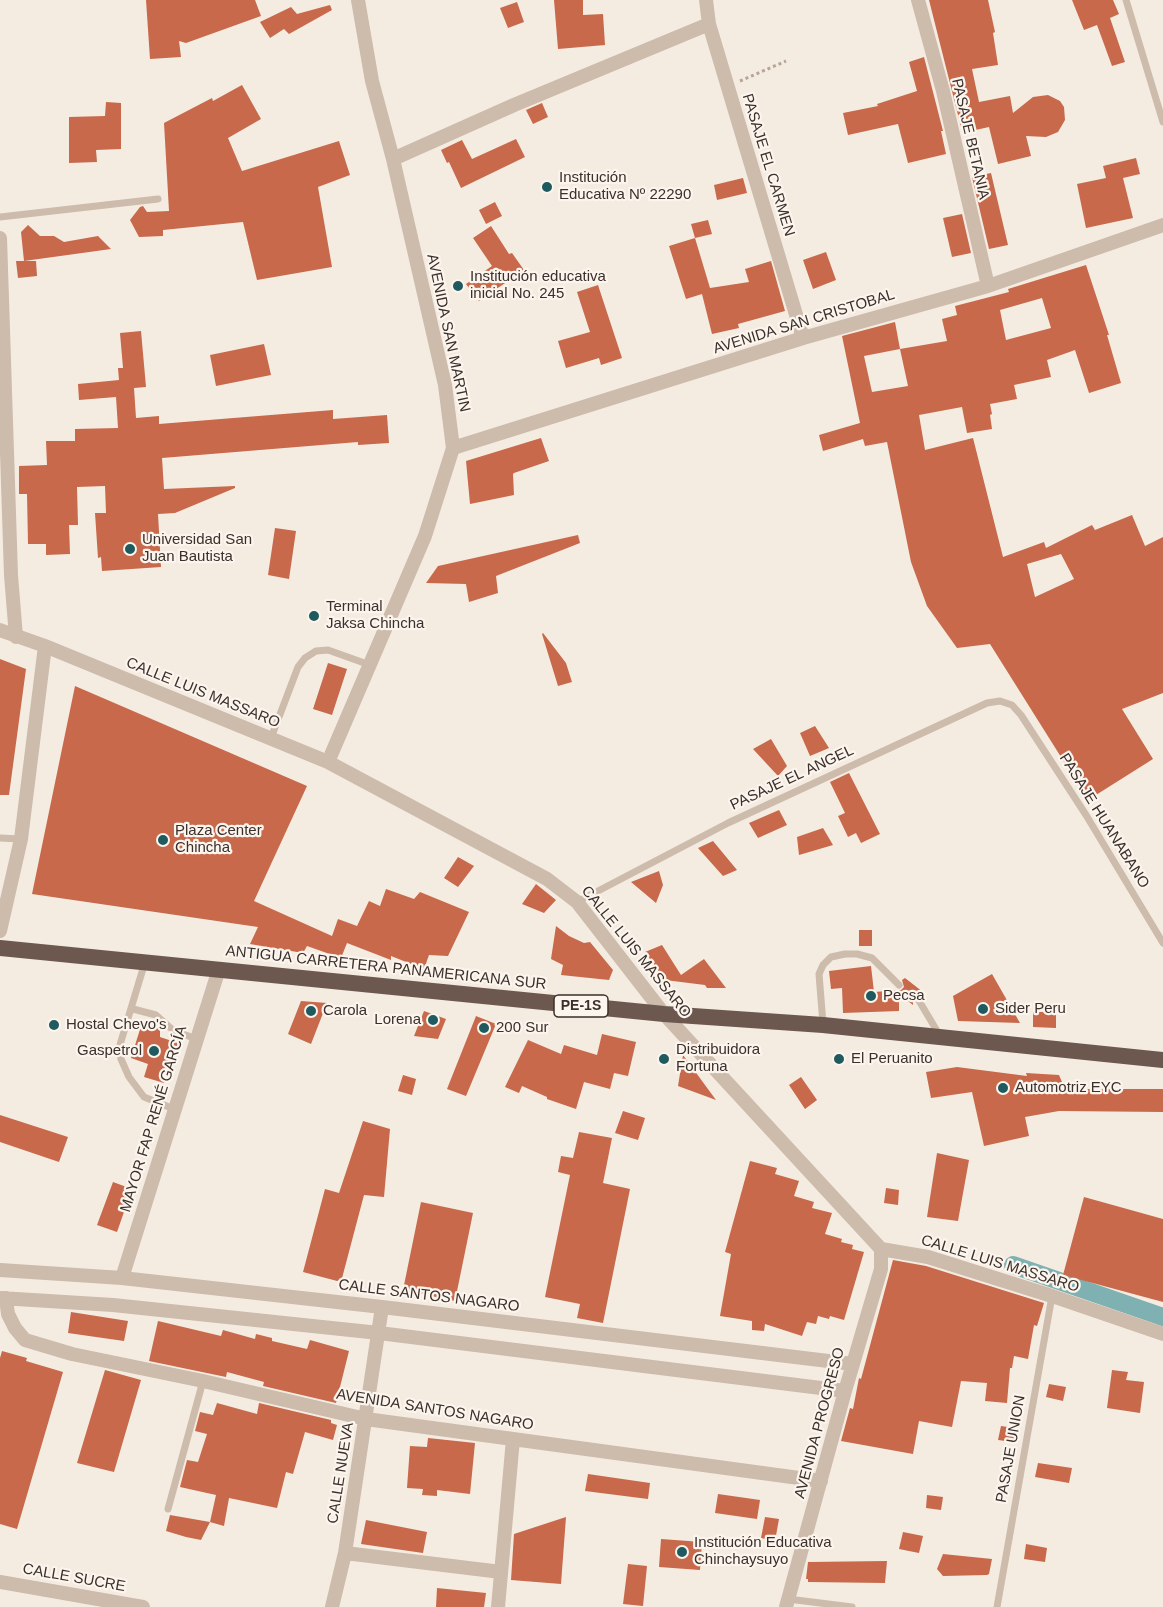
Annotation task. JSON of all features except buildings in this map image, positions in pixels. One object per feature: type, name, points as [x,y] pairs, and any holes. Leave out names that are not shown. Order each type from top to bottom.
[{"type":"highway","name":"ANTIGUA CARRETERA PANAMERICANA SUR","points":[[0,948],[664,1014],[824,1025],[1163,1060]]},
{"type":"street","name":"AVENIDA SAN MARTIN","points":[[328,762],[425,536],[453,448],[445,385],[393,159],[372,81],[358,0]]},
{"type":"street","name":"PASAJE EL CARMEN","points":[[706,0],[709,24],[803,339]]},
{"type":"street","name":"PASAJE BETANIA","points":[[918,0],[943,91],[988,286]]},
{"type":"street","points":[[393,159],[514,105],[709,24]]},
{"type":"street","name":"AVENIDA SAN CRISTOBAL","points":[[453,448],[803,339],[988,286],[1163,225]]},
{"type":"street","points":[[0,238],[6,574],[16,637]]},
{"type":"street","name":"CALLE LUIS MASSARO","points":[[0,630],[45,646],[328,762],[548,879],[577,902],[664,1014],[881,1249],[928,1257],[1163,1334]]},
{"type":"street","points":[[0,931],[21,839],[45,646]]},
{"type":"street","name":"MAYOR FAP RENÉ GARCÍA","points":[[122,1278],[219,969]]},
{"type":"street","name":"AVENIDA PROGRESO","points":[[787,1603],[881,1269],[881,1249]]},
{"type":"street","name":"CALLE SANTOS NAGARO","points":[[0,1270],[122,1278],[853,1364]]},
{"type":"street","points":[[3,1298],[113,1305],[379,1333],[845,1391]]},
{"type":"street","name":"AVENIDA SANTOS NAGARO","points":[[3,1298],[15,1328],[25,1340],[72,1354],[203,1381],[366,1419],[821,1481]]},
{"type":"street","name":"CALLE NUEVA","points":[[332,1607],[345,1553],[382,1307]]},
{"type":"street","points":[[498,1607],[513,1439]]},
{"type":"street","points":[[345,1553],[501,1572]]},
{"type":"street","name":"CALLE SUCRE","points":[[0,1582],[143,1607]]},
{"type":"lane","points":[[1126,0],[1163,122]]},
{"type":"lane","points":[[0,217],[158,199]]},
{"type":"lane","points":[[271,738],[298,667],[305,658],[316,651],[328,650],[370,665]]},
{"type":"lane","name":"PASAJE EL ANGEL","points":[[577,902],[728,823],[987,703],[1000,700],[1012,705],[1021,715]]},
{"type":"lane","name":"PASAJE HUANABANO","points":[[1021,715],[1086,815],[1163,943]]},
{"type":"lane","points":[[0,838],[21,839]]},
{"type":"lane","points":[[824,1025],[819,975],[823,965],[831,957],[856,954],[872,958],[899,985]]},
{"type":"lane","points":[[145,962],[119,1048],[124,1068],[144,1096],[174,1109]]},
{"type":"lane","points":[[918,999],[941,1038]]},
{"type":"lane","points":[[132,1009],[156,1015],[174,1031],[197,1039]]},
{"type":"lane","name":"PASAJE UNION","points":[[997,1607],[1052,1296]]},
{"type":"lane","points":[[168,1509],[203,1381]]},
{"type":"lane","points":[[787,1603],[852,1607]]},
{"type":"path","points":[[728,87],[786,61]]},
{"type":"waterway","points":[[1013,1265],[1163,1317]]},
{"type":"place","name":"Institución Educativa Nº 22290","points":[[547,187]]},
{"type":"place","name":"Institución educativa inicial No. 245","points":[[458,286]]},
{"type":"place","name":"Universidad San Juan Bautista","points":[[130,549]]},
{"type":"place","name":"Terminal Jaksa Chincha","points":[[314,616]]},
{"type":"place","name":"Plaza Center Chincha","points":[[163,840]]},
{"type":"place","name":"Pecsa","points":[[871,996]]},
{"type":"place","name":"Sider Peru","points":[[983,1009]]},
{"type":"place","name":"Carola","points":[[311,1011]]},
{"type":"place","name":"Lorena","points":[[433,1020]]},
{"type":"place","name":"Hostal Chevo's","points":[[54,1025]]},
{"type":"place","name":"200 Sur","points":[[484,1028]]},
{"type":"place","name":"Gaspetrol","points":[[154,1051]]},
{"type":"place","name":"Distribuidora Fortuna","points":[[664,1059]]},
{"type":"place","name":"El Peruanito","points":[[839,1059]]},
{"type":"place","name":"Automotriz EYC","points":[[1003,1088]]},
{"type":"place","name":"Institución Educativa Chinchaysuyo","points":[[682,1552]]}]
